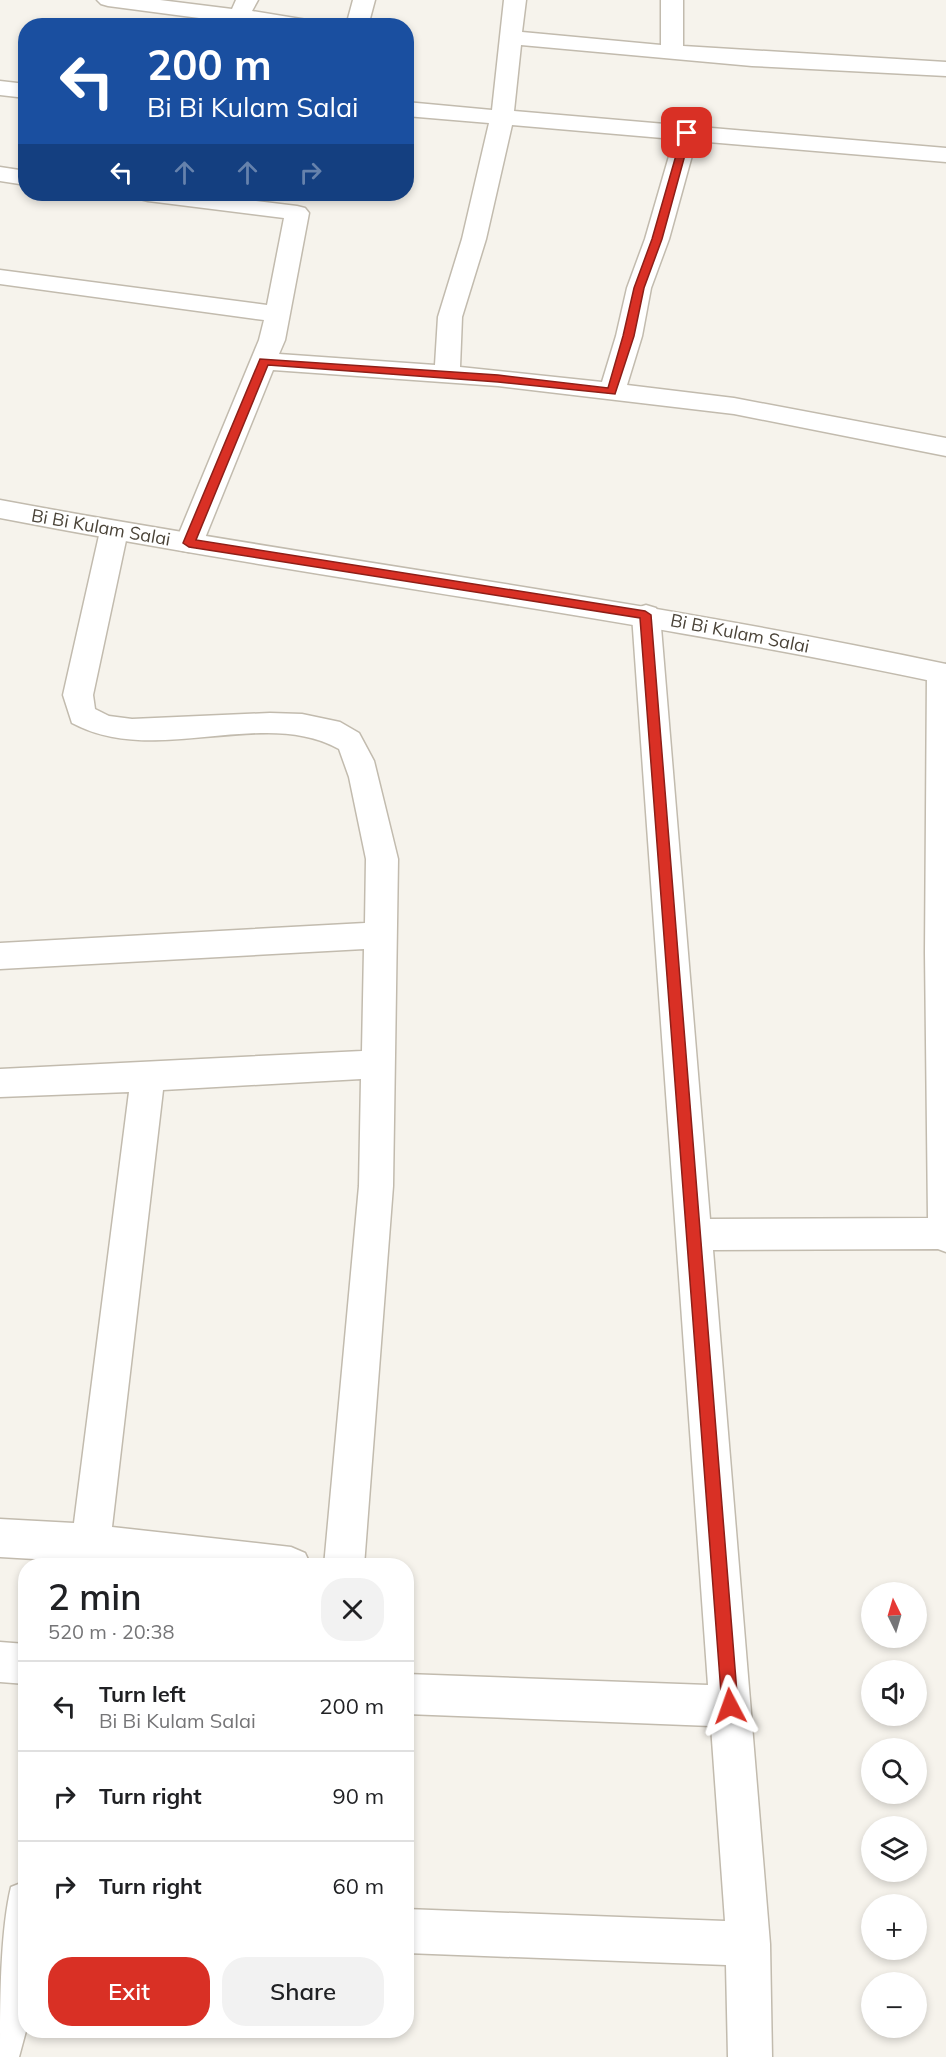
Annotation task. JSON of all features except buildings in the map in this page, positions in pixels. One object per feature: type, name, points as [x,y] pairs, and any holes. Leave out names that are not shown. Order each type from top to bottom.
[{"type":"street","points":[[108,0],[243,8],[279,18]]},
{"type":"street","points":[[359,18],[364,0]]},
{"type":"street","points":[[447,374],[450,317],[474,239],[502,117],[515,0]]},
{"type":"street","points":[[672,0],[672,52]]},
{"type":"street","points":[[511,38],[752,59],[946,69]]},
{"type":"street","points":[[0,88],[18,90]]},
{"type":"street","points":[[414,110],[946,155]]},
{"type":"street","points":[[612,392],[629,336],[639,288],[657,239],[687,133]]},
{"type":"street","points":[[0,174],[18,176]]},
{"type":"street","points":[[189,543],[272,340],[303,203],[269,201]]},
{"type":"street","points":[[0,277],[278,314]]},
{"type":"street","points":[[264,361],[447,374],[734,406],[946,447]]},
{"type":"street","name":"Bi Bi Kulam Salai","points":[[0,508],[114,531],[645,615],[944,674]]},
{"type":"street","points":[[114,531],[78,695],[82,715],[105,727],[139,729],[302,723],[331,729],[351,742],[374,815],[382,859],[376,1186],[345,1558]]},
{"type":"street","points":[[645,615],[748,1944],[750,2057]]},
{"type":"street","points":[[694,1235],[946,1234],[944,674]]},
{"type":"street","points":[[0,956],[380,935]]},
{"type":"street","points":[[0,1083],[378,1064]]},
{"type":"street","points":[[89,1554],[148,1077]]},
{"type":"street","points":[[0,1538],[89,1554],[156,1558]]},
{"type":"street","points":[[0,1662],[18,1663]]},
{"type":"street","points":[[414,1694],[730,1706]]},
{"type":"street","points":[[0,2050],[18,1913]]},
{"type":"street","points":[[414,1931],[748,1944]]},
{"type":"route","points":[[687,133],[657,239],[639,288],[629,336],[612,392],[498,378],[264,361],[189,543],[645,615],[730,1706]]}]
